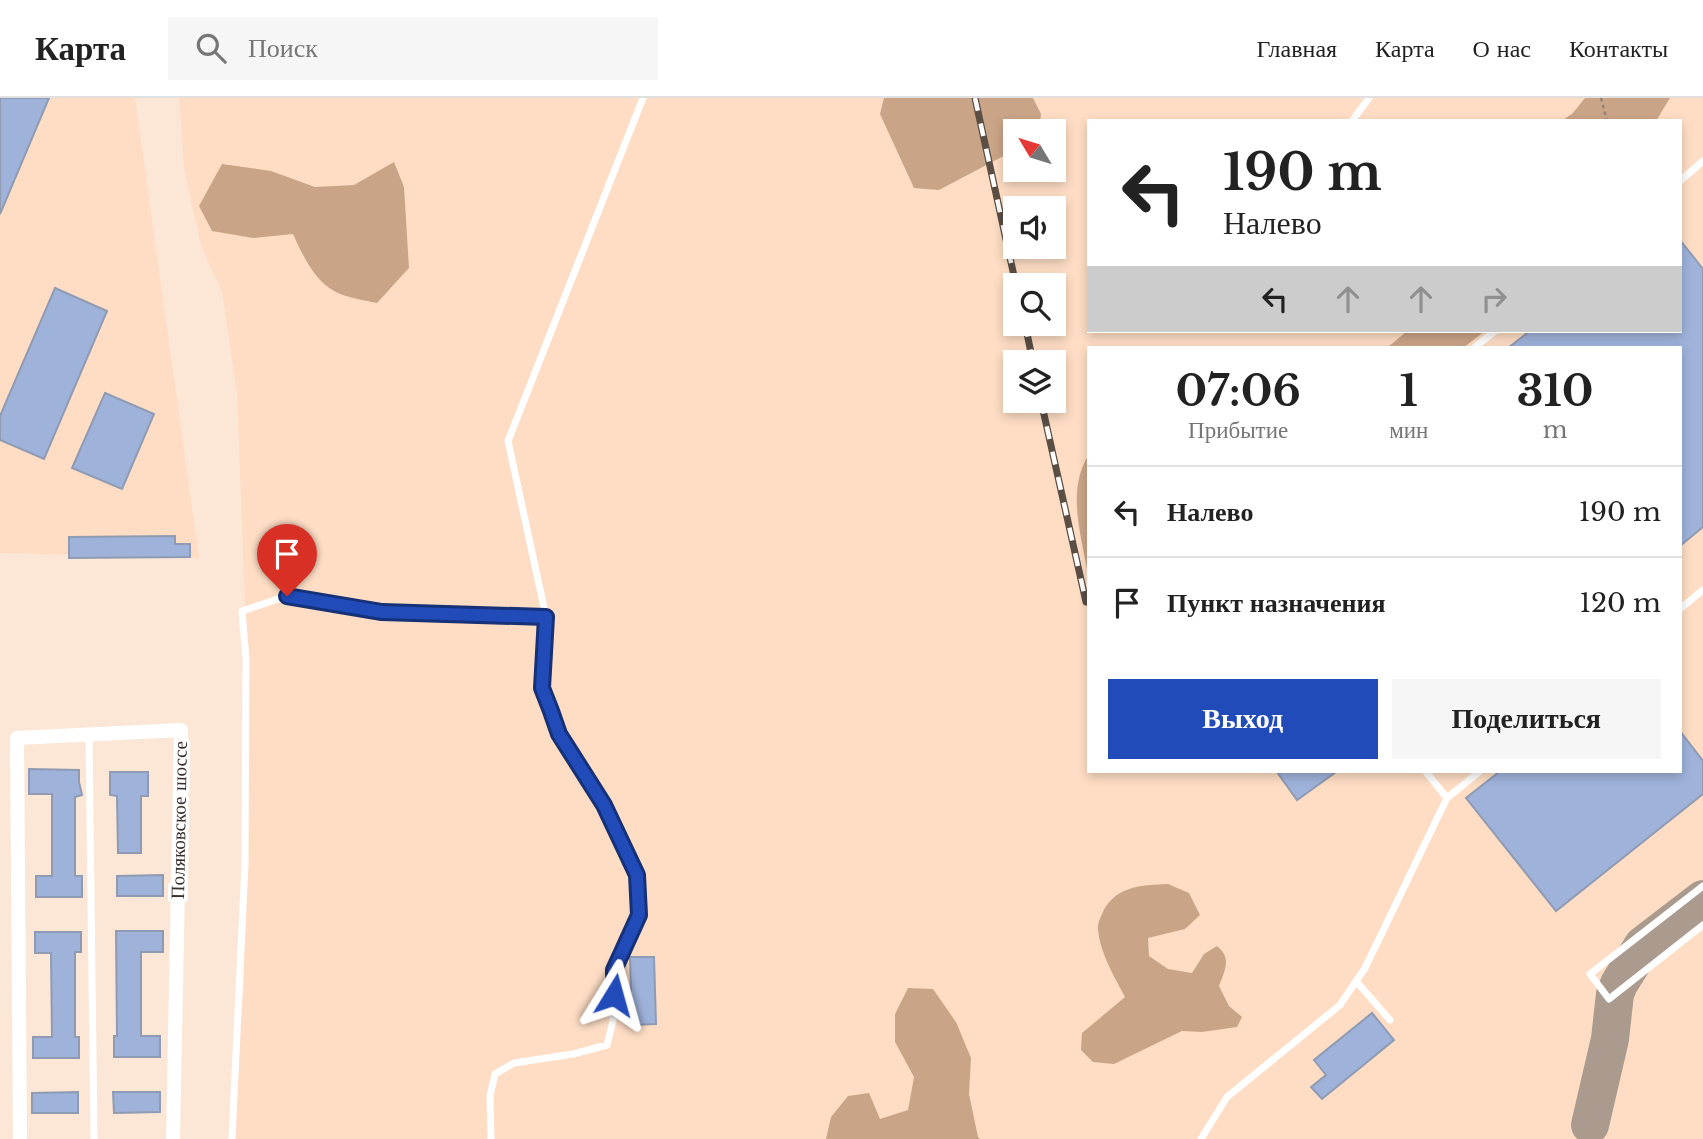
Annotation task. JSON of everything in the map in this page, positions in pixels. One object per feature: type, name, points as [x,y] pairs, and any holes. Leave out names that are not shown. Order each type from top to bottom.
[{"type":"street","name":"Поляковское шоссе","points":[[20,1139],[17,738],[181,730],[173,1139]]},
{"type":"lane","points":[[491,1139],[490,1096],[495,1074],[514,1063],[573,1054],[607,1045],[613,1021],[614,970],[639,915],[637,875],[604,805],[559,734],[542,688],[546,617],[508,441],[643,98]]},
{"type":"lane","points":[[1353,119],[1369,98]]},
{"type":"lane","points":[[1682,179],[1703,161]]},
{"type":"lane","points":[[1476,346],[1493,333]]},
{"type":"lane","points":[[1682,607],[1703,590]]},
{"type":"lane","points":[[232,1139],[245,865],[246,659],[242,611],[287,596],[382,612],[546,617]]},
{"type":"lane","points":[[89,734],[94,1139]]},
{"type":"lane","points":[[1427,773],[1447,798]]},
{"type":"lane","points":[[1200,1139],[1227,1097],[1340,1005],[1365,968],[1447,798],[1478,773]]},
{"type":"lane","points":[[1703,886],[1590,974],[1609,999],[1703,925]]},
{"type":"lane","points":[[1356,981],[1390,1020]]},
{"type":"path","points":[[1601,98],[1606,119]]},
{"type":"shaded area","points":[[0,98],[135,98],[199,558],[0,553]]},
{"type":"shaded area","points":[[179,98],[1703,98],[1703,1139],[229,1139],[244,985],[245,606],[237,392],[222,292],[201,246],[184,168]]},
{"type":"shaded area","points":[[884,98],[1033,98],[1041,114],[1040,119],[1003,119],[1003,156],[939,190],[914,188],[880,114]]},
{"type":"shaded area","points":[[1585,98],[1670,98],[1657,119],[1564,119]]},
{"type":"shaded area","points":[[394,162],[404,187],[409,268],[377,303],[355,299],[327,286],[309,266],[293,234],[253,238],[212,231],[199,206],[222,164],[271,171],[315,187],[354,185]]},
{"type":"shaded area","points":[[1405,333],[1482,333],[1466,346],[1389,346]]},
{"type":"shaded area","points":[[1087,458],[1087,569],[1077,499],[1081,470]]},
{"type":"shaded area","points":[[1168,884],[1189,893],[1200,915],[1185,929],[1148,938],[1149,956],[1168,969],[1192,973],[1204,954],[1217,946],[1226,960],[1219,986],[1229,1006],[1242,1017],[1237,1027],[1202,1032],[1182,1031],[1114,1064],[1093,1062],[1081,1050],[1082,1033],[1125,997],[1099,939],[1100,918],[1107,905],[1121,892],[1148,885]]},
{"type":"shaded area","points":[[908,988],[933,989],[956,1022],[971,1058],[969,1094],[980,1139],[826,1139],[831,1117],[848,1096],[869,1093],[880,1119],[908,1110],[914,1077],[895,1042],[895,1014]]},
{"type":"building","points":[[0,98],[49,98],[0,214]]},
{"type":"building","points":[[1682,243],[1703,269],[1703,527],[1682,544],[1682,346],[1511,346],[1527,333],[1682,333]]},
{"type":"building","points":[[55,288],[107,311],[44,459],[0,440],[0,416]]},
{"type":"building","points":[[105,393],[154,414],[122,489],[72,468]]},
{"type":"building","points":[[175,536],[175,544],[190,544],[190,557],[69,558],[69,537]]},
{"type":"building","points":[[1682,734],[1703,761],[1703,794],[1556,911],[1466,798],[1498,773],[1682,773]]},
{"type":"building","points":[[29,769],[79,770],[82,795],[75,797],[75,876],[82,876],[82,897],[36,897],[36,876],[52,876],[52,794],[29,794]]},
{"type":"building","points":[[110,772],[148,772],[148,796],[141,796],[141,853],[118,853],[117,796],[110,795]]},
{"type":"building","points":[[1278,773],[1335,773],[1297,800]]},
{"type":"building","points":[[163,875],[163,896],[117,896],[117,876]]},
{"type":"building","points":[[116,931],[163,931],[163,952],[141,952],[141,1036],[160,1036],[160,1057],[114,1057],[114,1036],[117,1036]]},
{"type":"building","points":[[35,932],[81,932],[81,952],[75,952],[75,1037],[79,1037],[79,1058],[33,1058],[33,1037],[52,1037],[51,953],[35,953]]},
{"type":"building","points":[[630,957],[654,957],[656,1024],[632,1025]]},
{"type":"building","points":[[1372,1013],[1394,1040],[1322,1099],[1311,1087],[1326,1075],[1314,1060]]},
{"type":"building","points":[[78,1092],[78,1113],[32,1113],[32,1093]]},
{"type":"building","points":[[113,1092],[160,1092],[160,1112],[114,1113]]},
{"type":"taxiway","points":[[1590,1125],[1610,1039],[1615,994],[1619,984],[1643,945],[1703,899]]},
{"type":"railway","points":[[975,98],[1013,273]]},
{"type":"railway","points":[[1028,336],[1030,350]]},
{"type":"railway","points":[[1044,413],[1086,602]]},
{"type":"route","points":[[287,596],[382,612],[546,617],[542,688],[559,734],[604,805],[637,875],[639,915],[614,970],[614,995]]}]
